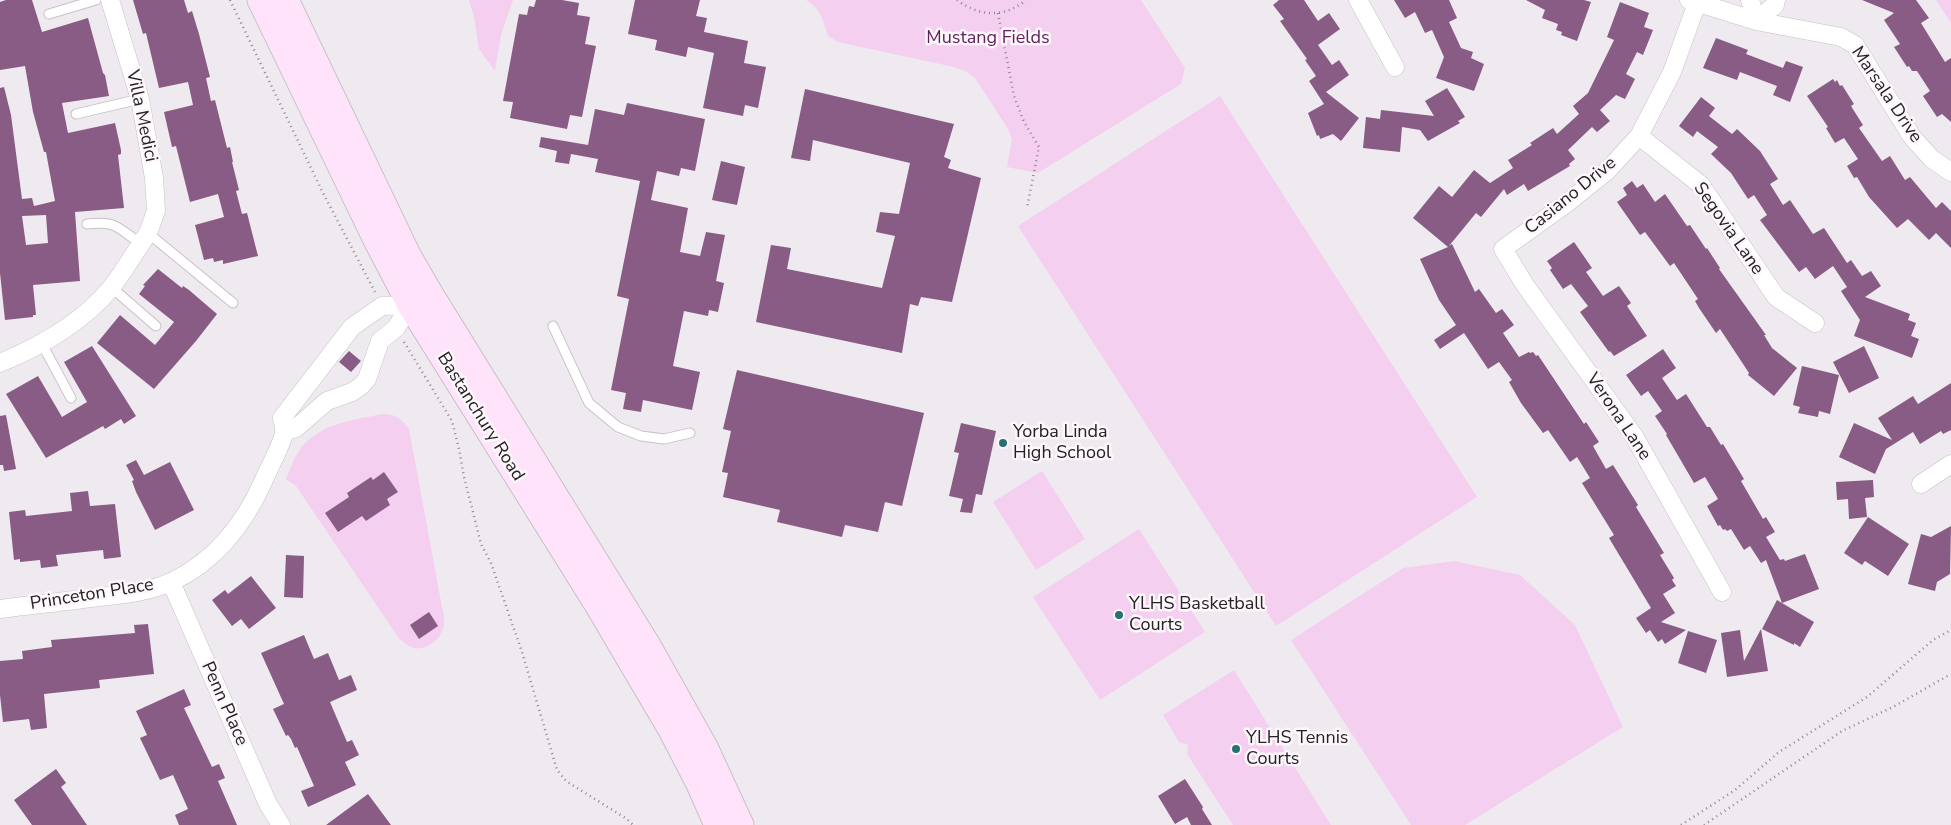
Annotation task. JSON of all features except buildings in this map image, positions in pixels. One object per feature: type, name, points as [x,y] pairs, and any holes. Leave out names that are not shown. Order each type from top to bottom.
[{"type":"main road","name":"Bastanchury Road","points":[[260,0],[376,240],[420,299],[649,647],[720,777],[741,825]]},
{"type":"main road","name":"Bastanchury Road","points":[[286,0],[387,211],[420,299],[672,730],[720,824]]},
{"type":"main road","points":[[622,647],[629,646],[635,648],[685,729],[691,734],[698,735]]},
{"type":"street","name":"Villa Medici","points":[[0,363],[42,344],[61,332],[94,306],[111,287],[144,239],[156,211],[154,178],[140,99],[110,0]]},
{"type":"street","points":[[1358,0],[1395,67]]},
{"type":"street","points":[[1750,0],[1756,21],[1775,5],[1776,0]]},
{"type":"street","name":"Marsala Drive","points":[[1693,2],[1756,21],[1840,36],[1855,45],[1912,137],[1932,159],[1951,172]]},
{"type":"street","name":"Casiano Drive","points":[[1503,249],[1568,204],[1600,176],[1639,136],[1672,72],[1693,2]]},
{"type":"street","name":"Segovia Lane","points":[[1639,136],[1702,185],[1776,297],[1815,323]]},
{"type":"street","name":"Verona Lane","points":[[1503,249],[1525,285],[1634,436],[1722,592]]},
{"type":"street","points":[[382,306],[420,299]]},
{"type":"street","points":[[284,432],[296,428],[327,401],[352,392],[361,386],[367,379],[380,341],[396,328],[420,299]]},
{"type":"street","name":"Princeton Place","points":[[0,609],[143,590],[171,582],[189,572],[209,557],[228,539],[243,519],[258,492],[284,432],[282,418],[352,327],[382,306]]},
{"type":"street","points":[[308,382],[327,401]]},
{"type":"street","points":[[1921,484],[1951,464]]},
{"type":"street","name":"Penn Place","points":[[171,582],[268,804],[281,825]]},
{"type":"lane","points":[[49,14],[96,0]]},
{"type":"lane","points":[[76,114],[140,99]]},
{"type":"lane","points":[[87,224],[106,222],[114,224],[144,239],[234,303]]},
{"type":"lane","points":[[111,287],[156,326]]},
{"type":"lane","points":[[553,326],[589,403],[618,428],[640,436],[664,439],[690,433]]},
{"type":"lane","points":[[42,344],[71,398]]},
{"type":"path","points":[[230,0],[322,193],[382,306]]},
{"type":"path","points":[[957,0],[977,12],[985,14],[1016,8],[1026,0]]},
{"type":"path","points":[[998,13],[1014,96],[1024,122],[1039,147],[1027,208]]},
{"type":"path","points":[[396,328],[452,421],[481,544],[491,563],[522,652],[557,770],[566,780],[627,819],[633,825]]},
{"type":"path","points":[[1681,825],[1735,790],[1779,752],[1867,697],[1933,640],[1951,630]]},
{"type":"path","points":[[1704,825],[1842,731],[1893,707],[1951,674]]},
{"type":"green space","points":[[469,0],[513,0],[501,35],[495,71],[479,49]]},
{"type":"green space","name":"Mustang Fields","points":[[806,0],[1141,0],[1185,68],[1181,84],[1038,173],[1007,167],[1012,139],[1008,129],[975,78],[965,71],[954,67],[838,42],[828,36],[818,11]]},
{"type":"green space","points":[[1936,0],[1951,0],[1951,23]]},
{"type":"green space","points":[[1220,96],[1477,497],[1276,626],[1018,226]]},
{"type":"green space","points":[[382,414],[397,417],[409,429],[444,615],[443,629],[437,639],[422,648],[410,647],[398,637],[296,486],[286,479],[297,454],[316,434],[347,421]]},
{"type":"green space","points":[[1042,471],[1085,539],[1036,570],[993,502]]},
{"type":"green space","name":"YLHS Basketball Courts","points":[[1139,529],[1205,632],[1100,700],[1033,597]]},
{"type":"green space","points":[[1454,561],[1520,575],[1575,625],[1623,727],[1465,825],[1411,825],[1291,640],[1403,568]]},
{"type":"green space","name":"YLHS Tennis Courts","points":[[1234,670],[1331,825],[1233,825],[1187,754],[1188,745],[1179,742],[1163,715]]},
{"type":"place","name":"Yorba Linda High School","points":[[1003,443]]},
{"type":"place","name":"YLHS Basketball Courts","points":[[1119,615]]},
{"type":"place","name":"YLHS Tennis Courts","points":[[1236,749]]}]
